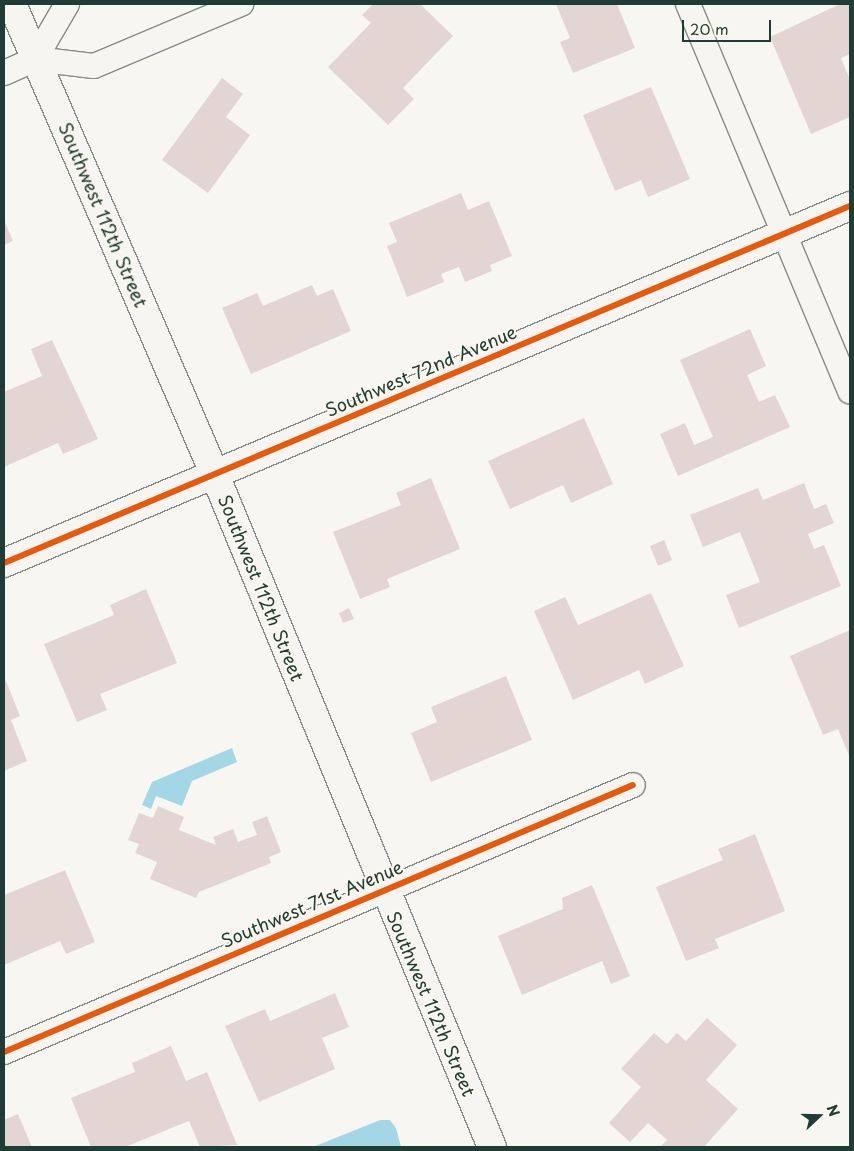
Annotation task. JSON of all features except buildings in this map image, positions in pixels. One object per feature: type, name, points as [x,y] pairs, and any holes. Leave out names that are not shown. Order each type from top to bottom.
[{"type":"main road","name":"Southwest 112th Street","points":[[12,4],[216,475],[383,891],[492,1147]]},
{"type":"main road","name":"Southwest 72nd Avenue","points":[[4,563],[850,206]]},
{"type":"street","points":[[35,59],[67,4]]},
{"type":"street","points":[[4,73],[35,59],[94,66],[241,4]]},
{"type":"street","points":[[688,4],[850,391]]},
{"type":"street","name":"Southwest 71st Avenue","points":[[4,1052],[633,785]]},
{"type":"water","points":[[232,748],[237,762],[192,781],[182,806],[156,796],[151,809],[142,805],[152,782]]},
{"type":"water","points":[[380,1120],[390,1120],[396,1128],[401,1147],[313,1147]]},
{"type":"cycle path","points":[[4,563],[850,206]]},
{"type":"cycle path","points":[[4,1052],[633,785]]}]
